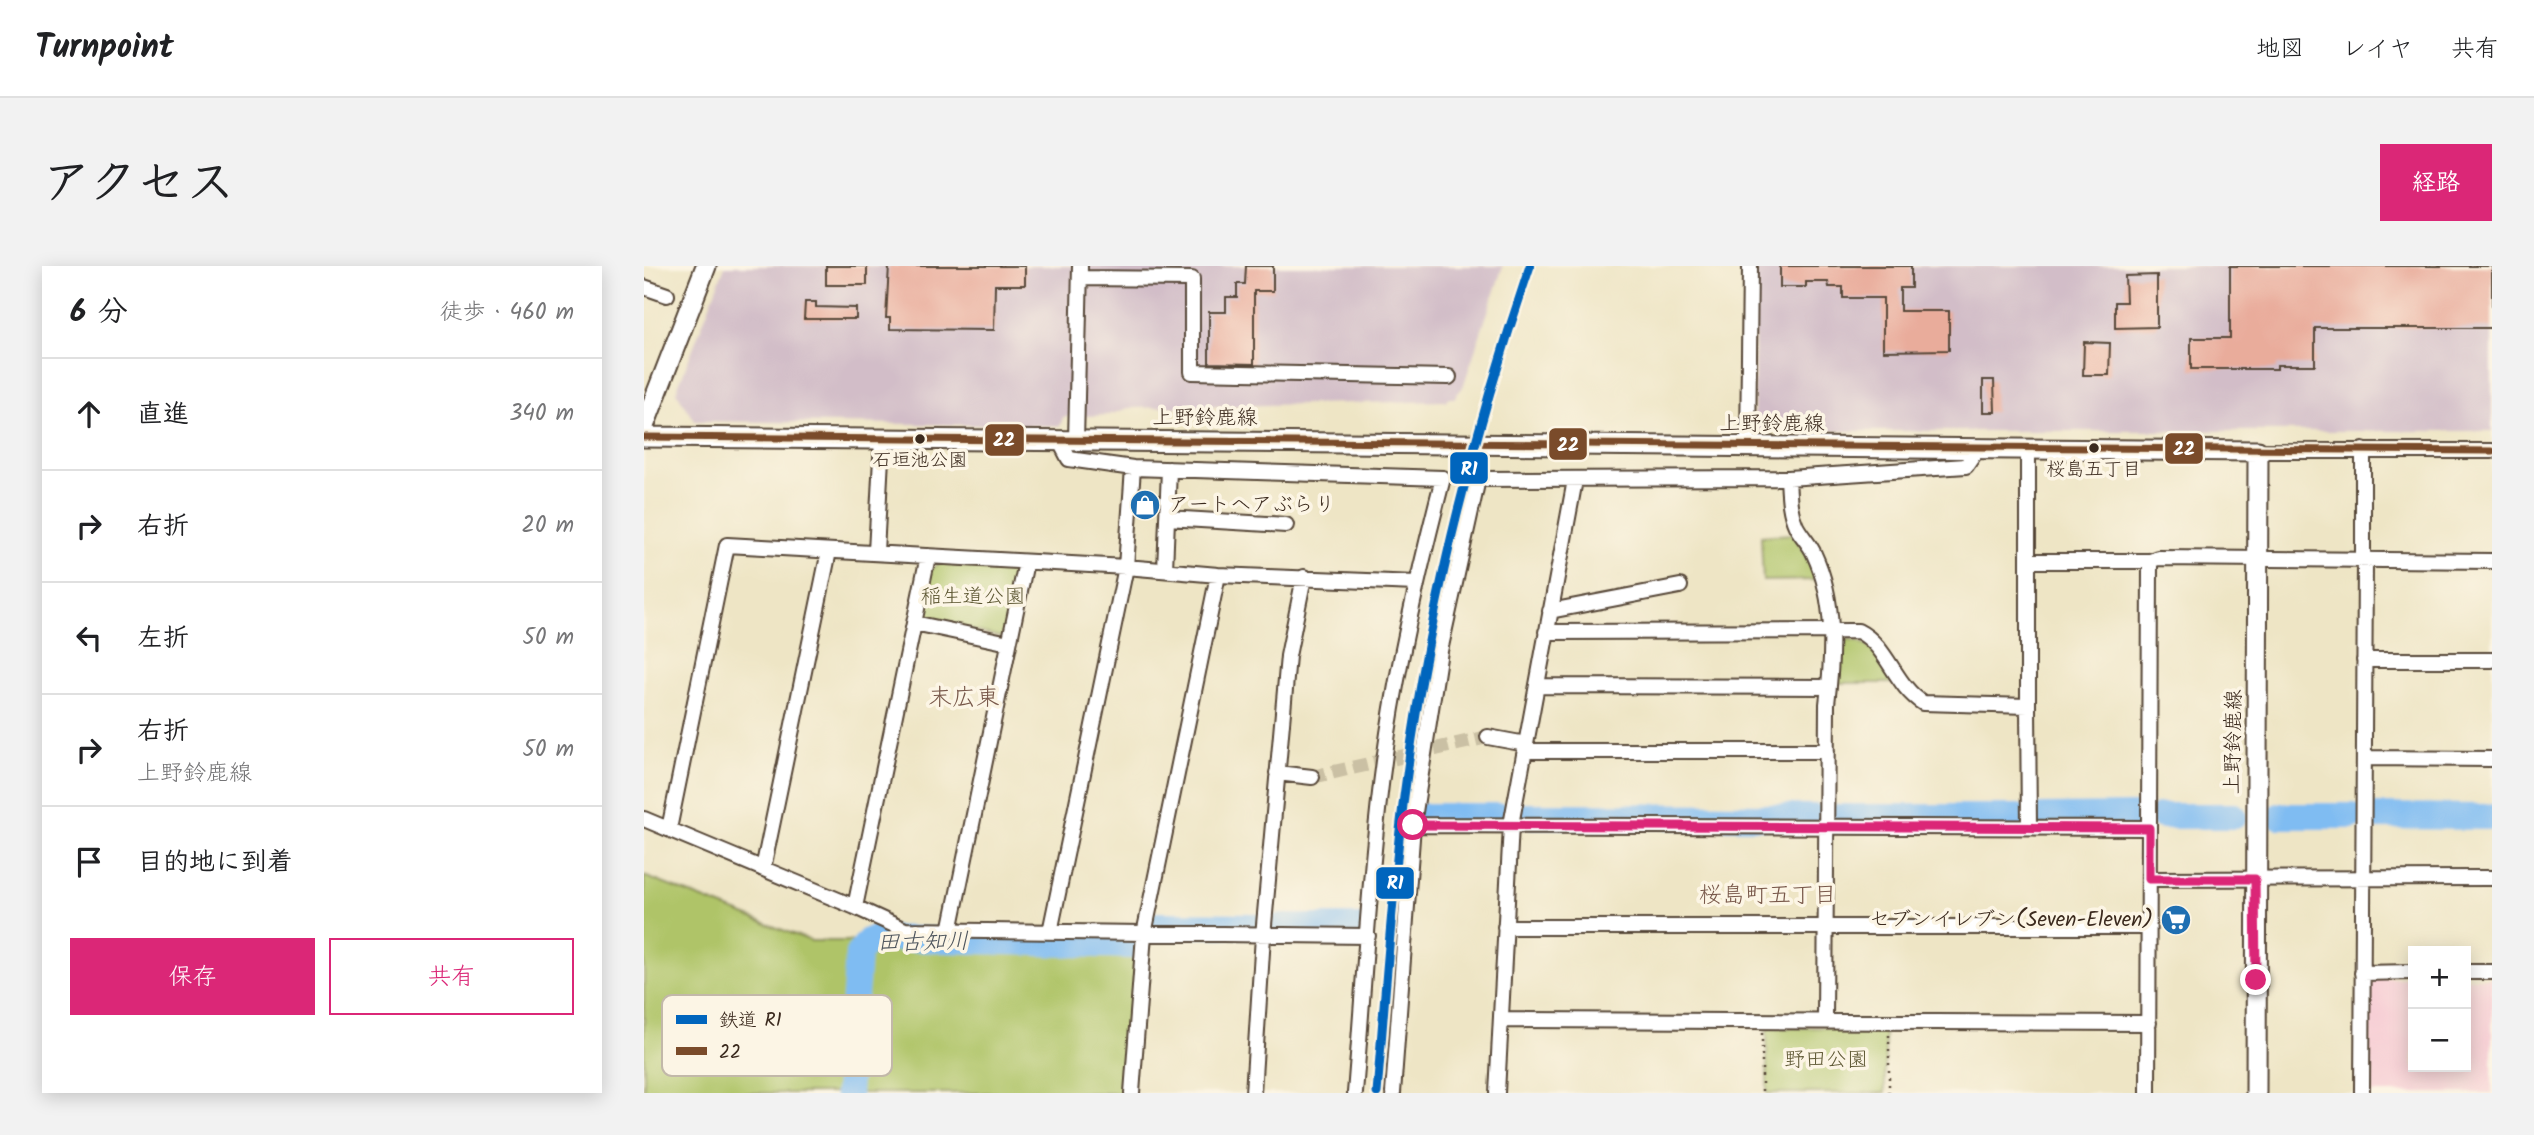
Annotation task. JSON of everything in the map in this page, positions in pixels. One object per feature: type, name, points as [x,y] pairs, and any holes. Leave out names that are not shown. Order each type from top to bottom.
[{"type":"main road","points":[[644,426],[706,266]]},
{"type":"main road","name":"上野鈴鹿線","points":[[644,437],[2258,451],[2256,1093]]},
{"type":"street","points":[[1748,447],[1750,266]]},
{"type":"street","points":[[1355,1093],[1375,835],[1387,734],[1416,583],[1443,478],[1133,468],[1069,459],[1068,440],[1080,272],[1192,279],[1192,372],[1449,377]]},
{"type":"street","points":[[644,287],[667,295]]},
{"type":"street","points":[[876,552],[882,439]]},
{"type":"street","points":[[1393,1093],[1413,825],[1440,651],[1478,479],[1788,478],[1966,466],[1979,447]]},
{"type":"street","points":[[2028,447],[2029,827]]},
{"type":"street","points":[[2362,1093],[2365,561],[2362,553],[2363,450]]},
{"type":"street","points":[[2258,451],[2492,451]]},
{"type":"street","points":[[1050,932],[1126,567],[1133,468]]},
{"type":"street","points":[[1165,570],[1169,469]]},
{"type":"street","points":[[1788,478],[1790,511],[1814,553],[1823,581],[1832,632],[1827,751],[1825,1021]]},
{"type":"street","points":[[1497,1093],[1511,825],[1575,480]]},
{"type":"street","points":[[1167,518],[1286,525]]},
{"type":"street","points":[[669,829],[727,545],[1126,567],[1218,575],[1416,583]]},
{"type":"street","points":[[763,869],[829,551]]},
{"type":"street","points":[[855,907],[928,556]]},
{"type":"street","points":[[2029,561],[2150,561],[2158,558],[2492,561]]},
{"type":"street","points":[[2148,1093],[2150,561]]},
{"type":"street","points":[[950,930],[1026,562]]},
{"type":"street","points":[[1132,1093],[1144,934],[1218,575]]},
{"type":"street","points":[[1252,1093],[1288,656],[1304,578]]},
{"type":"street","points":[[1550,611],[1680,586]]},
{"type":"street","points":[[914,623],[1009,643]]},
{"type":"street","points":[[1546,632],[1858,631],[1871,638],[1910,695],[1923,704],[2028,706]]},
{"type":"street","points":[[2364,660],[2492,660]]},
{"type":"street","points":[[1536,686],[1829,687]]},
{"type":"street","points":[[1488,737],[1525,747],[1827,751]]},
{"type":"street","points":[[2364,758],[2492,759]]},
{"type":"street","points":[[1277,772],[1312,777]]},
{"type":"street","points":[[644,819],[905,930],[1368,936]]},
{"type":"street","points":[[1413,825],[2149,828]]},
{"type":"street","points":[[2149,879],[2492,878]]},
{"type":"street","points":[[1505,927],[2148,927]]},
{"type":"street","points":[[2362,972],[2408,972]]},
{"type":"street","points":[[2471,972],[2492,972]]},
{"type":"street","points":[[1501,1020],[2149,1023]]},
{"type":"path","points":[[1762,1020],[1762,1093]]},
{"type":"path","points":[[1889,1021],[1889,1093]]},
{"type":"shaded area","points":[[725,266],[1503,266],[1463,387],[1454,398],[1447,398],[1446,401],[1128,408],[1109,415],[1063,417],[1060,426],[695,421],[676,392]]},
{"type":"shaded area","points":[[1756,266],[2492,266],[2492,431],[1760,431],[1754,415]]},
{"type":"shaded area","points":[[2376,978],[2408,978],[2408,1072],[2471,1072],[2471,978],[2492,978],[2492,1093],[2369,1093],[2369,989]]},
{"type":"green space","points":[[1793,534],[1808,559],[1815,580],[1763,581],[1761,536]]},
{"type":"green space","name":"稲生道公園","points":[[941,562],[1014,566],[1018,574],[1005,638],[921,619],[931,569]]},
{"type":"green space","points":[[1844,639],[1869,647],[1892,683],[1838,683],[1838,646]]},
{"type":"green space","points":[[644,876],[811,941],[1130,941],[1137,947],[1126,1093],[644,1093]]},
{"type":"green space","name":"野田公園","points":[[1885,1027],[1885,1093],[1767,1093],[1767,1028]]},
{"type":"building","points":[[826,266],[867,266],[867,285],[826,285]]},
{"type":"building","points":[[889,266],[1025,266],[1025,285],[995,285],[994,330],[890,329],[890,318],[886,318]]},
{"type":"building","points":[[1246,266],[1273,266],[1273,291],[1254,291],[1254,364],[1209,363],[1209,312],[1226,312],[1226,297],[1237,297],[1237,284],[1245,284]]},
{"type":"building","points":[[1780,266],[1911,266],[1911,288],[1900,288],[1900,311],[1949,311],[1949,350],[1883,351],[1883,298],[1843,298],[1843,287],[1829,287],[1828,282],[1806,282],[1806,287],[1780,287]]},
{"type":"building","points":[[2230,266],[2492,266],[2492,328],[2315,328],[2315,365],[2277,365],[2277,369],[2191,369],[2191,338],[2230,338]]},
{"type":"building","points":[[2157,275],[2157,327],[2115,328],[2115,302],[2126,302],[2125,276]]},
{"type":"building","points":[[805,302],[816,302],[816,307],[856,308],[856,319],[804,319]]},
{"type":"building","points":[[2084,342],[2110,343],[2109,375],[2083,375]]},
{"type":"building","points":[[1983,380],[1994,380],[1995,412],[1983,412]]},
{"type":"waterway","name":"田古知川","points":[[1426,816],[1501,816]]},
{"type":"waterway","name":"田古知川","points":[[1525,816],[1814,817]]},
{"type":"waterway","name":"田古知川","points":[[2041,817],[2138,816]]},
{"type":"waterway","name":"田古知川","points":[[2161,816],[2234,816]]},
{"type":"waterway","name":"田古知川","points":[[2279,816],[2352,816]]},
{"type":"waterway","name":"田古知川","points":[[2375,816],[2492,817]]},
{"type":"waterway","name":"田古知川","points":[[1838,817],[2017,817]]},
{"type":"waterway","name":"田古知川","points":[[1155,927],[1252,926]]},
{"type":"waterway","name":"田古知川","points":[[1275,927],[1360,927]]},
{"type":"waterway","name":"田古知川","points":[[855,995],[858,954],[869,940],[878,938],[1133,946]]},
{"type":"waterway","name":"田古知川","points":[[848,1093],[849,1076]]},
{"type":"tunnel","points":[[1312,777],[1488,737]]},
{"type":"rail line","name":"R1","points":[[1377,1093],[1399,839],[1419,693],[1466,477],[1530,266]]},
{"type":"transit line","name":"22","points":[[644,437],[2492,451]]},
{"type":"place","name":"石垣池公園","points":[[920,439]]},
{"type":"place","name":"桜島五丁目","points":[[2094,448]]},
{"type":"place","name":"アートヘアぶらり","points":[[1145,505]]},
{"type":"place","name":"セブンイレブン(Seven-Eleven)","points":[[2176,920]]},
{"type":"district","name":"末広東","points":[[964,698]]},
{"type":"district","name":"桜島町五丁目","points":[[1768,896]]},
{"type":"route","points":[[1413,825],[2149,828],[2149,879],[2255,879],[2256,980]]}]
